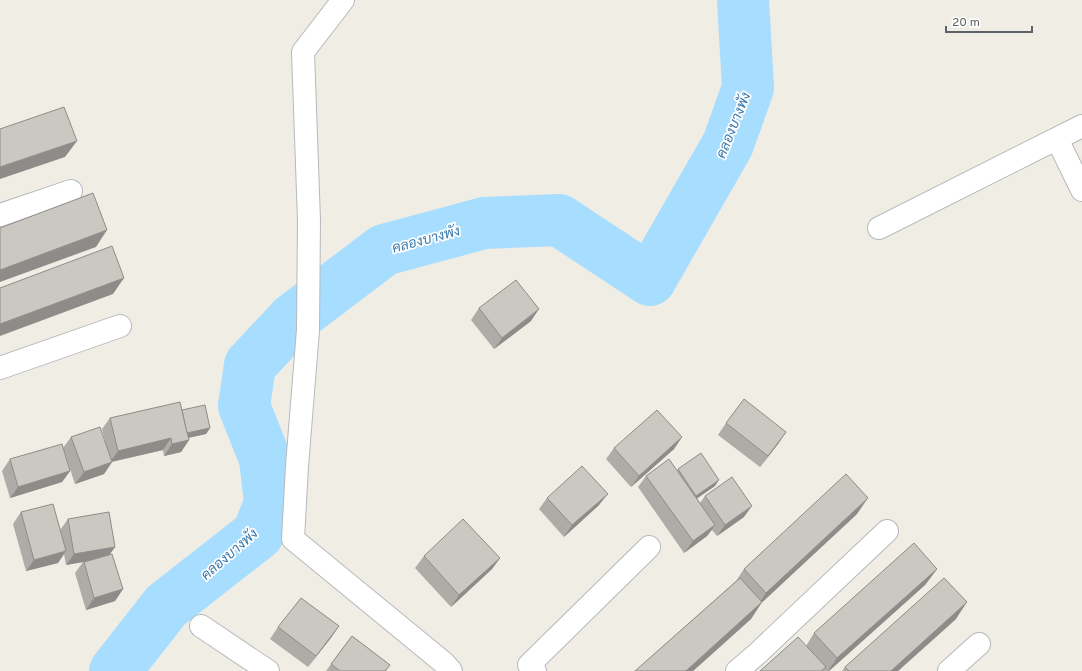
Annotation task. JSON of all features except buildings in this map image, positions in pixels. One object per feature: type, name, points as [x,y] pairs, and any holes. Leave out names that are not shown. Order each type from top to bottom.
[{"type":"street","points":[[343,0],[303,52],[308,221],[308,330],[297,466],[293,539],[444,663],[451,671]]},
{"type":"street","points":[[879,228],[1082,126]]},
{"type":"street","points":[[1057,139],[1082,190]]},
{"type":"street","points":[[0,215],[71,191]]},
{"type":"street","points":[[0,368],[120,326]]},
{"type":"street","points":[[737,671],[887,531]]},
{"type":"street","points":[[535,671],[529,665],[649,547]]},
{"type":"street","points":[[201,626],[268,671]]},
{"type":"street","points":[[949,671],[979,644]]},
{"type":"waterway","name":"คลองบางพัง","points":[[115,671],[166,606],[258,534],[270,503],[265,459],[244,406],[250,365],[293,319],[384,250],[484,223],[559,220],[650,280],[728,144],[748,88],[743,0]]}]
